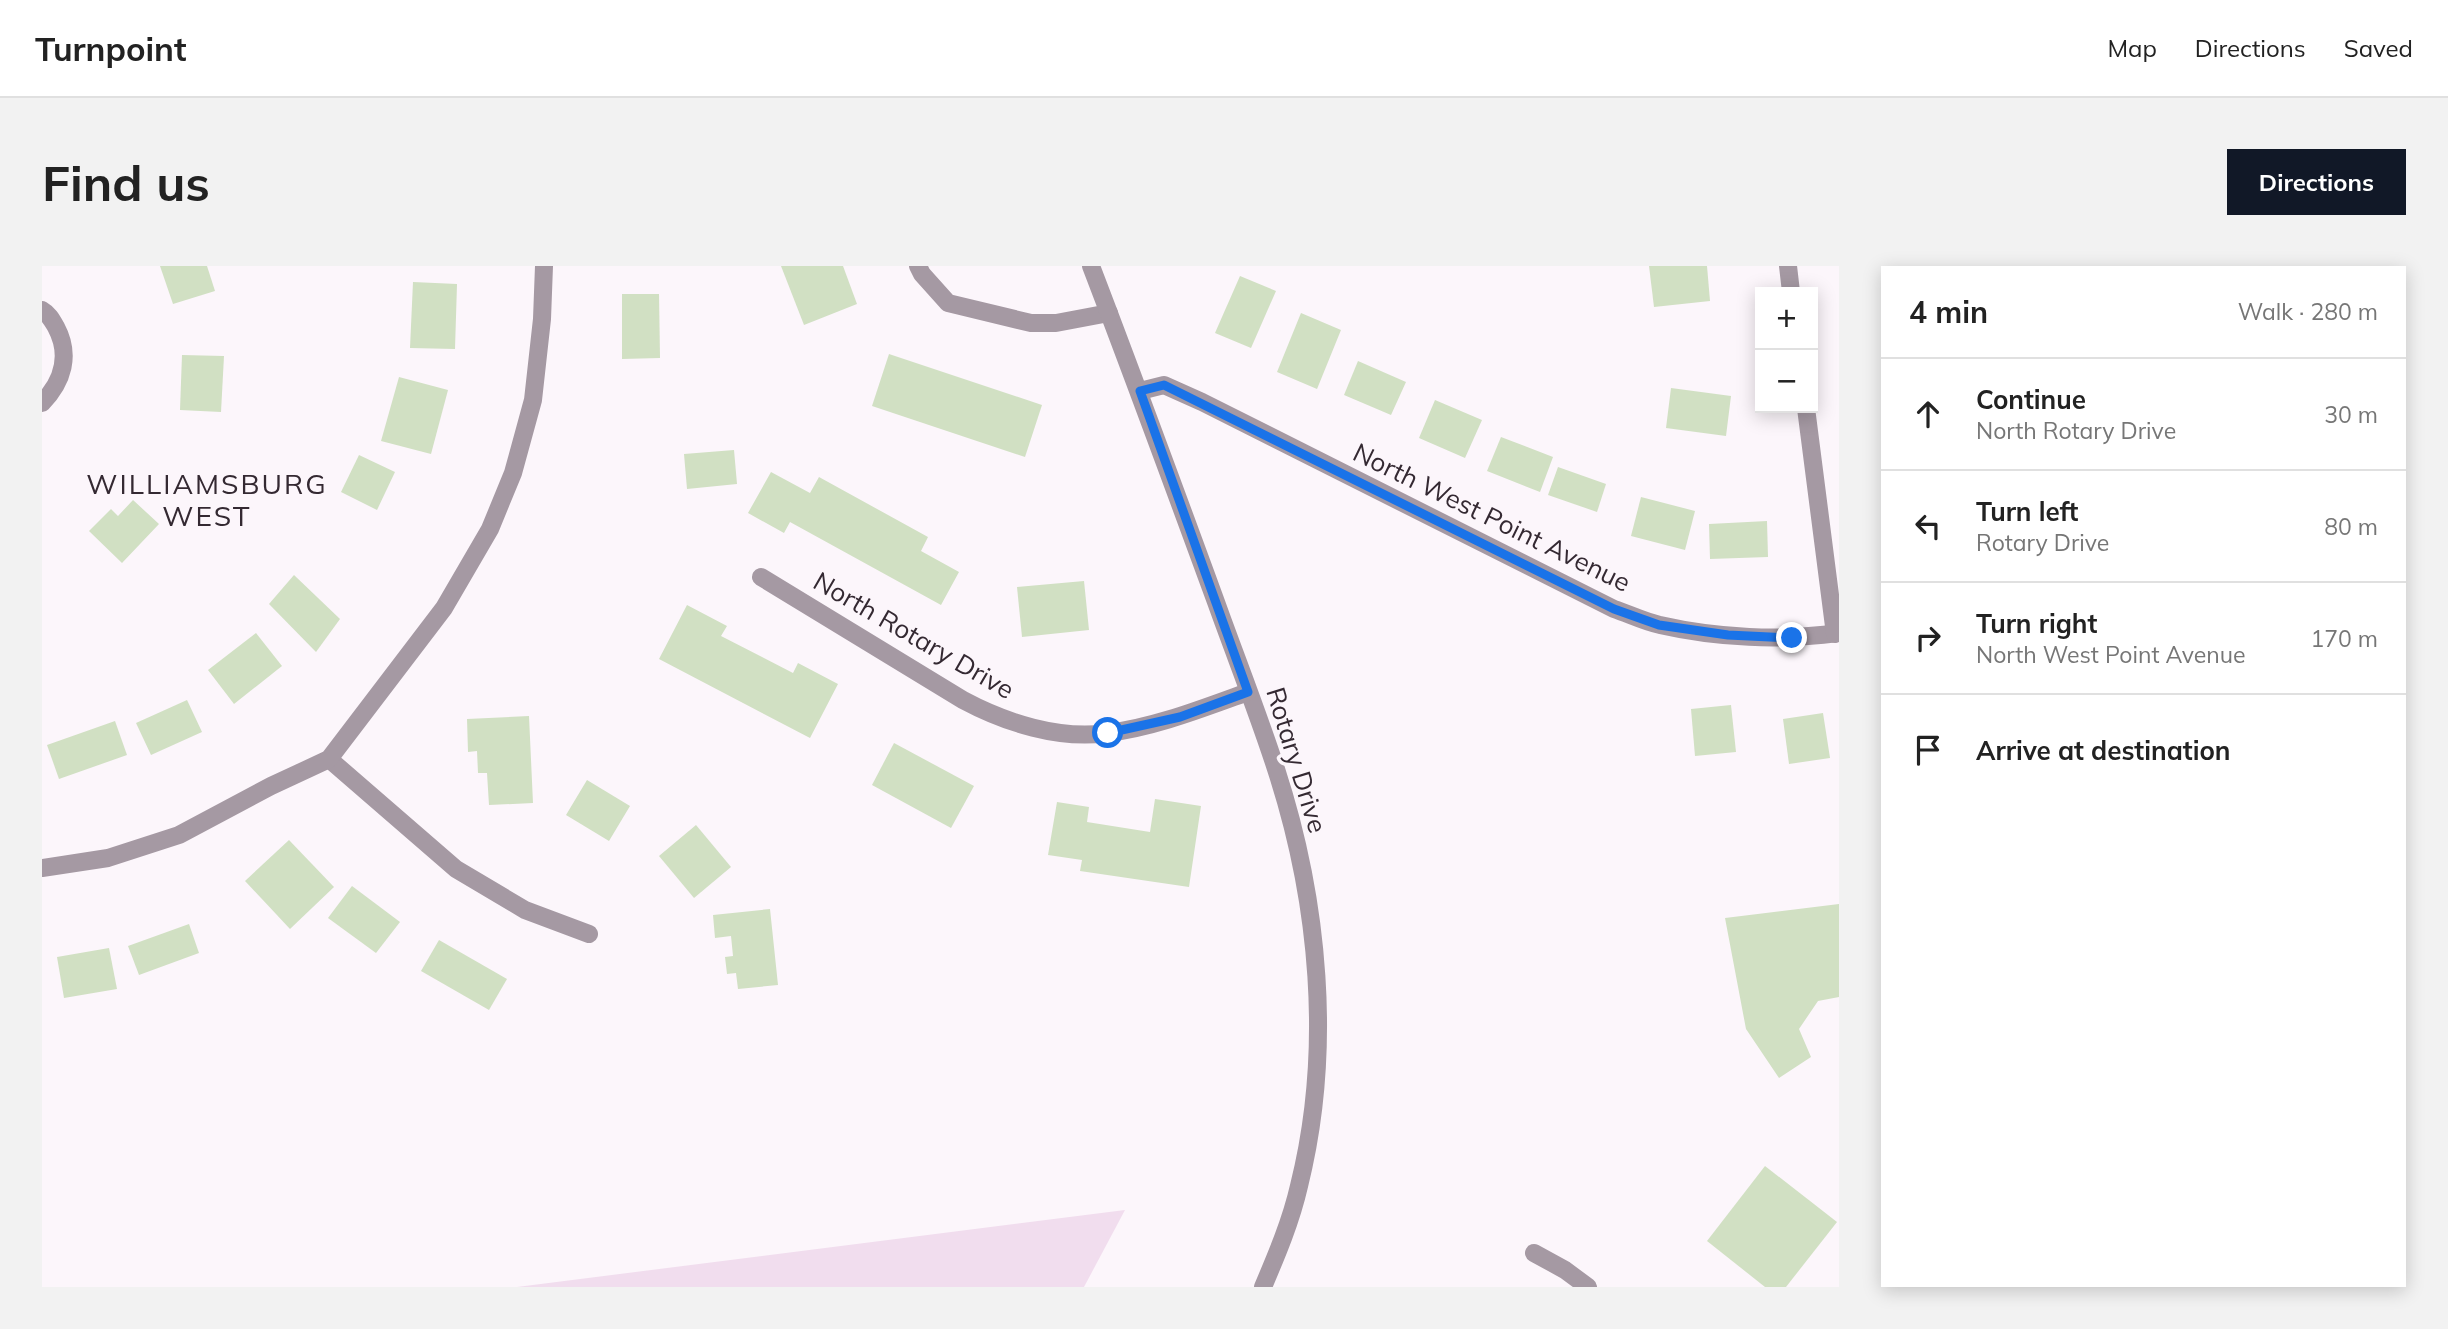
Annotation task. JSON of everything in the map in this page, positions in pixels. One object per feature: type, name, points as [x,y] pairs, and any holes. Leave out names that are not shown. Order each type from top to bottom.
[{"type":"street","points":[[42,868],[108,858],[179,835],[271,786],[329,759],[444,608],[490,529],[513,473],[533,400],[542,319],[544,266]]},
{"type":"street","points":[[918,266],[948,303],[1031,323],[1056,323],[1109,313]]},
{"type":"street","name":"Rotary Drive","points":[[1091,266],[1140,391],[1276,770],[1304,875],[1317,997],[1317,1059],[1306,1156],[1299,1189],[1263,1287]]},
{"type":"street","points":[[1788,266],[1790,287]]},
{"type":"street","points":[[42,310],[48,313],[61,337],[65,363],[55,390],[42,403]]},
{"type":"street","name":"North West Point Avenue","points":[[1140,391],[1164,385],[1189,396],[1602,603],[1659,625],[1728,635],[1792,638],[1837,633]]},
{"type":"street","points":[[1807,413],[1837,633]]},
{"type":"street","name":"North Rotary Drive","points":[[761,577],[993,716],[1038,729],[1069,733],[1108,733],[1180,717],[1248,692]]},
{"type":"street","points":[[329,759],[456,869],[525,910],[589,934]]},
{"type":"street","points":[[1534,1253],[1565,1270],[1588,1287]]},
{"type":"shaded area","points":[[1125,1210],[1084,1287],[517,1287]]},
{"type":"building","points":[[160,266],[207,266],[215,291],[173,304]]},
{"type":"building","points":[[781,266],[843,266],[857,304],[804,325]]},
{"type":"building","points":[[1649,266],[1707,266],[1710,301],[1654,307]]},
{"type":"building","points":[[1240,276],[1276,291],[1251,348],[1215,333]]},
{"type":"building","points":[[413,282],[457,284],[455,349],[410,348]]},
{"type":"building","points":[[622,294],[659,294],[660,358],[622,359]]},
{"type":"building","points":[[1301,313],[1341,330],[1317,389],[1277,372]]},
{"type":"building","points":[[889,354],[1042,405],[1025,457],[872,406]]},
{"type":"building","points":[[182,355],[224,356],[221,412],[180,410]]},
{"type":"building","points":[[1358,361],[1406,382],[1391,415],[1344,395]]},
{"type":"building","points":[[399,377],[448,390],[431,454],[381,441]]},
{"type":"building","points":[[1671,388],[1731,396],[1726,436],[1666,428]]},
{"type":"building","points":[[1435,400],[1482,420],[1465,458],[1419,438]]},
{"type":"building","points":[[1501,437],[1553,457],[1540,492],[1487,471]]},
{"type":"building","points":[[734,450],[737,484],[687,489],[684,454]]},
{"type":"building","points":[[359,455],[395,472],[377,510],[341,492]]},
{"type":"building","points":[[1558,467],[1606,484],[1597,512],[1548,495]]},
{"type":"building","points":[[771,472],[810,493],[819,477],[928,537],[921,551],[959,572],[941,605],[790,522],[784,533],[748,513]]},
{"type":"building","points":[[1641,497],[1695,511],[1685,550],[1631,536]]},
{"type":"building","points":[[133,500],[159,524],[122,563],[89,531],[111,509],[118,516]]},
{"type":"building","points":[[1767,521],[1768,557],[1710,559],[1709,524]]},
{"type":"building","points":[[294,575],[340,619],[316,652],[269,604]]},
{"type":"building","points":[[1084,581],[1089,630],[1022,637],[1017,587]]},
{"type":"building","points":[[687,605],[727,626],[721,636],[793,673],[798,663],[838,684],[810,738],[659,659]]},
{"type":"building","points":[[256,633],[282,666],[234,704],[208,670]]},
{"type":"building","points":[[187,700],[202,732],[151,755],[136,723]]},
{"type":"building","points":[[1731,705],[1736,752],[1695,756],[1691,709]]},
{"type":"building","points":[[1823,713],[1830,758],[1789,764],[1783,719]]},
{"type":"building","points":[[529,716],[533,803],[489,805],[487,773],[478,773],[477,751],[468,752],[467,719]]},
{"type":"building","points":[[115,721],[127,755],[59,779],[47,745]]},
{"type":"building","points":[[894,743],[974,786],[951,828],[872,785]]},
{"type":"building","points":[[587,780],[630,806],[609,841],[566,815]]},
{"type":"building","points":[[1155,799],[1201,806],[1189,887],[1080,871],[1082,860],[1048,855],[1057,802],[1089,807],[1087,822],[1150,832]]},
{"type":"building","points":[[696,825],[731,867],[694,898],[659,856]]},
{"type":"building","points":[[289,840],[334,887],[290,929],[245,881]]},
{"type":"building","points":[[352,886],[400,922],[376,953],[328,918]]},
{"type":"building","points":[[1839,904],[1839,997],[1818,1001],[1799,1029],[1811,1057],[1779,1078],[1746,1029],[1725,918]]},
{"type":"building","points":[[770,909],[778,985],[738,989],[736,973],[727,974],[725,957],[733,956],[731,936],[715,938],[713,915]]},
{"type":"building","points":[[189,924],[199,953],[139,975],[128,946]]},
{"type":"building","points":[[439,940],[507,979],[489,1010],[421,971]]},
{"type":"building","points":[[109,948],[117,989],[64,998],[57,957]]},
{"type":"building","points":[[1765,1166],[1837,1222],[1786,1287],[1765,1287],[1707,1241]]},
{"type":"district","name":"WILLIAMSBURG WEST","points":[[207,499]]},
{"type":"route","points":[[1108,733],[1180,717],[1248,692],[1140,391],[1164,385],[1614,609],[1659,625],[1728,635],[1792,638]]}]
